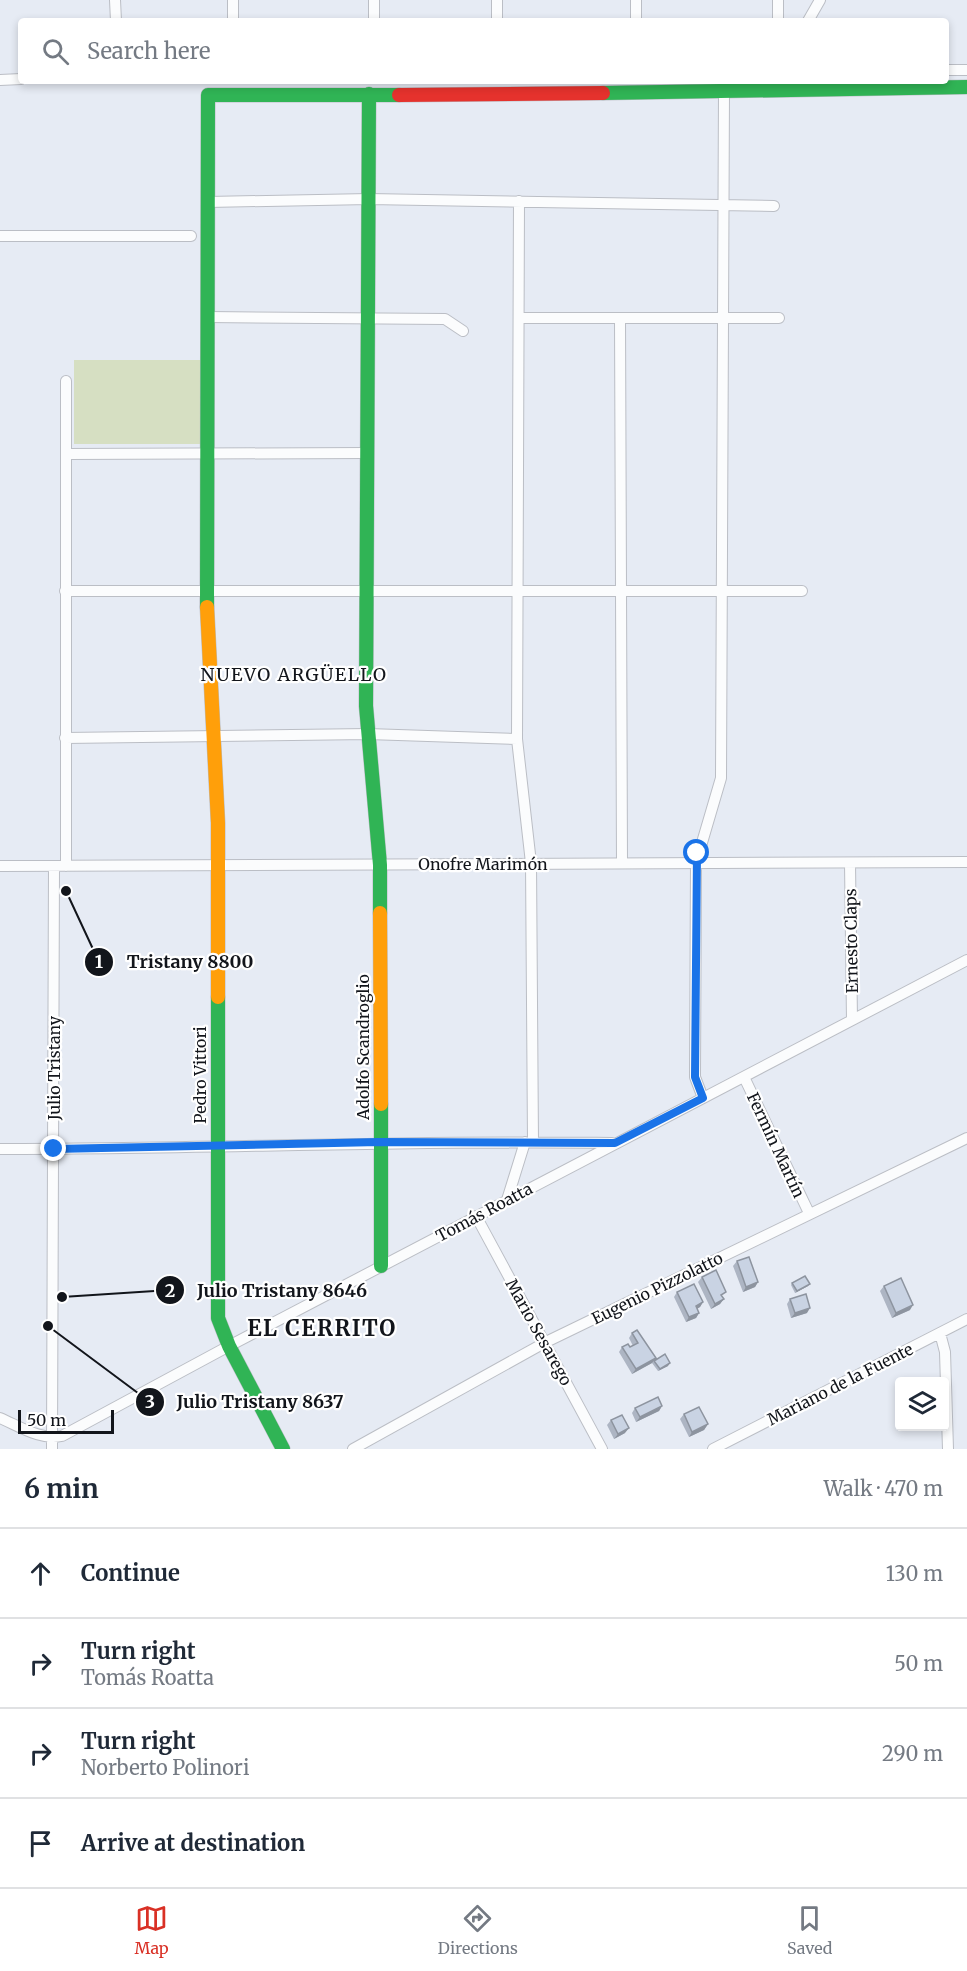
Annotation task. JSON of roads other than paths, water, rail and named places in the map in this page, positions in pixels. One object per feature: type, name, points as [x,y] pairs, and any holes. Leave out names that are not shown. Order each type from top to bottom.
[{"type":"street","points":[[115,0],[116,18]]},
{"type":"street","points":[[233,0],[233,18]]},
{"type":"street","points":[[374,0],[374,18]]},
{"type":"street","points":[[497,0],[498,18]]},
{"type":"street","points":[[636,0],[636,18]]},
{"type":"street","points":[[778,0],[778,18]]},
{"type":"street","points":[[810,18],[819,0]]},
{"type":"street","points":[[949,70],[967,70]]},
{"type":"street","points":[[0,80],[18,80]]},
{"type":"street","points":[[369,94],[967,87]]},
{"type":"street","points":[[703,1098],[695,1077],[696,863],[721,778],[724,91]]},
{"type":"street","name":"Pedro Vittori","points":[[283,1449],[229,1346],[218,1318],[216,1147],[218,866],[206,592],[207,94],[369,94]]},
{"type":"street","name":"Adolfo Scandroglio","points":[[369,94],[368,734],[379,828],[380,865],[381,1266]]},
{"type":"street","points":[[507,1200],[529,1142],[531,863],[518,739],[519,201]]},
{"type":"street","points":[[208,202],[519,201],[774,206]]},
{"type":"street","points":[[0,236],[191,236]]},
{"type":"street","points":[[208,317],[445,319],[463,331]]},
{"type":"street","points":[[520,318],[779,318]]},
{"type":"street","points":[[620,318],[622,863]]},
{"type":"street","points":[[66,381],[66,866]]},
{"type":"street","points":[[67,454],[367,453]]},
{"type":"street","points":[[65,591],[802,591]]},
{"type":"street","points":[[65,738],[368,734],[518,739]]},
{"type":"street","name":"Ernesto Claps","points":[[850,862],[852,1020]]},
{"type":"street","name":"Onofre Marimón","points":[[0,866],[967,862]]},
{"type":"street","name":"Julio Tristany","points":[[52,1444],[54,866]]},
{"type":"street","name":"Tomás Roatta","points":[[52,1444],[62,1436],[229,1346],[967,960]]},
{"type":"street","name":"Fermín Martín","points":[[744,1077],[809,1213]]},
{"type":"street","name":"Eugenio Pizzolatto","points":[[353,1449],[546,1342],[809,1213],[883,1181],[967,1138]]},
{"type":"street","points":[[0,1149],[216,1147],[379,1142],[615,1143]]},
{"type":"street","name":"Mario Sesarego","points":[[476,1216],[602,1449]]},
{"type":"street","name":"Mariano de la Fuente","points":[[713,1449],[967,1319]]},
{"type":"street","points":[[940,1333],[945,1353],[948,1449]]},
{"type":"street","points":[[0,1418],[52,1444]]},
{"type":"place","name":"Tristany 8800","points":[[66,891]]},
{"type":"place","name":"Julio Tristany 8646","points":[[62,1297]]},
{"type":"place","name":"Julio Tristany 8637","points":[[48,1326]]},
{"type":"district","name":"NUEVO ARGÜELLO","points":[[294,674]]},
{"type":"district","name":"EL CERRITO","points":[[322,1328]]}]
